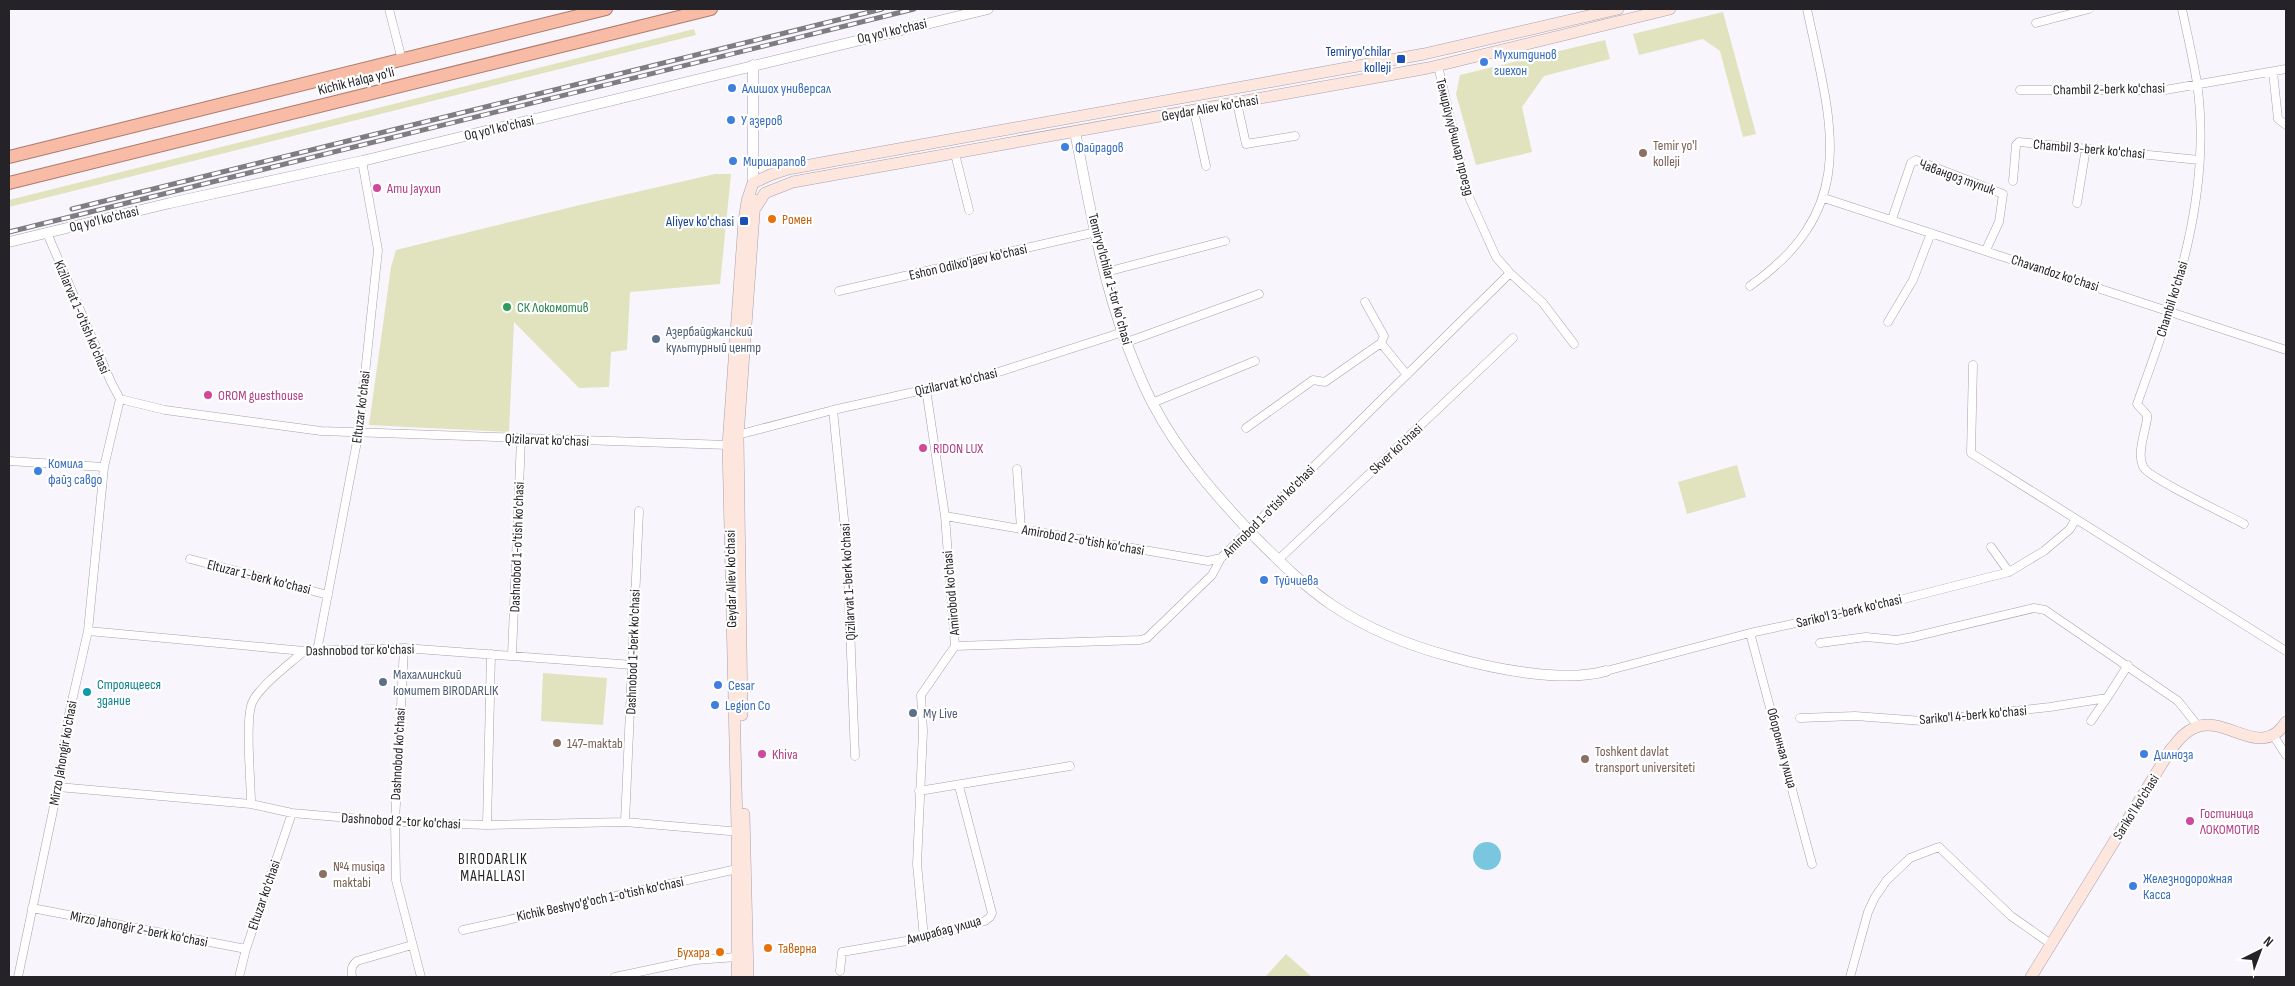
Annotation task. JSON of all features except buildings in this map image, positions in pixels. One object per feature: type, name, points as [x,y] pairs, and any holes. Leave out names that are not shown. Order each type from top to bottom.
[{"type":"highway","name":"Kichik Halqa yo'li","points":[[9,157],[606,9]]},
{"type":"highway","name":"Kichik Halqa yo'li","points":[[9,183],[711,9]]},
{"type":"main road","points":[[1618,9],[1621,20]]},
{"type":"main road","name":"Geydar Aliev ko'chasi","points":[[742,976],[737,958],[737,869],[741,832],[728,445],[744,221],[747,201],[753,183],[779,172],[1435,52],[1618,9]]},
{"type":"main road","name":"Geydar Aliev ko'chasi","points":[[756,207],[765,193],[782,185],[1438,66],[1670,9]]},
{"type":"main road","points":[[1435,52],[1438,66]]},
{"type":"main road","points":[[1072,119],[1075,132]]},
{"type":"main road","points":[[882,153],[883,166]]},
{"type":"main road","name":"Geydar Aliev ko'chasi","points":[[742,976],[738,436],[756,207],[753,183]]},
{"type":"main road","points":[[2198,726],[2215,725],[2255,738],[2273,735],[2286,722]]},
{"type":"main road","name":"Sariko'l ko'chasi","points":[[2031,977],[2171,749],[2187,732],[2198,726]]},
{"type":"street","points":[[389,9],[402,60]]},
{"type":"street","name":"Oq yo'l ko'chasi","points":[[9,242],[170,203],[362,161],[723,75],[753,65],[988,9]]},
{"type":"street","points":[[1750,286],[1769,272],[1799,243],[1824,198],[1829,176],[1829,114],[1807,9]]},
{"type":"street","points":[[2036,23],[2089,9]]},
{"type":"street","name":"Chambil ko'chasi","points":[[2182,9],[2197,84],[2199,160],[2196,199],[2170,312],[2137,404],[2146,414],[2147,419],[2141,458],[2145,468],[2159,479],[2244,524]]},
{"type":"street","name":"Geydar Aliev ko'chasi","points":[[753,65],[753,183]]},
{"type":"street","name":"Темирйулувчилар проезд","points":[[1438,66],[1469,197],[1496,257],[1510,273],[1543,303],[1574,344]]},
{"type":"street","name":"Chambil 2-berk ko'chasi","points":[[2020,90],[2165,90],[2273,72],[2286,68]]},
{"type":"street","points":[[2273,72],[2278,119],[2286,124]]},
{"type":"street","points":[[1237,103],[1246,144],[1295,136]]},
{"type":"street","points":[[1194,111],[1206,166]]},
{"type":"street","name":"Temiryo‘lchilar 1-tor koʻchasi","points":[[1075,132],[1106,272],[1125,337],[1152,403],[1197,471],[1249,531],[1278,560],[1318,595],[1378,631],[1428,650],[1472,662],[1536,673],[1574,676],[1606,672]]},
{"type":"street","name":"Chambil 3-berk ko'chasi","points":[[2013,181],[2017,143],[2199,160]]},
{"type":"street","points":[[2077,203],[2086,148]]},
{"type":"street","points":[[954,154],[969,210]]},
{"type":"street","name":"Чавандоз тупик","points":[[1892,219],[1911,163],[1916,160],[2003,194],[1999,222],[1986,250]]},
{"type":"street","name":"Eltuzar ko'chasi","points":[[317,651],[359,431],[378,250],[362,161]]},
{"type":"street","name":"Chavandoz ko'chasi","points":[[1824,198],[2286,350]]},
{"type":"street","name":"Kizilarvat 1-o'tish ko'chasi","points":[[47,232],[83,321],[120,399]]},
{"type":"street","name":"Eshon Odilxo'jaev ko'chasi","points":[[840,291],[1096,232]]},
{"type":"street","points":[[1888,322],[1913,280],[1931,233]]},
{"type":"street","points":[[1106,272],[1226,241]]},
{"type":"street","name":"Amirobod 1-o'tish ko'chasi","points":[[955,646],[1145,640],[1212,575],[1221,558],[1510,273]]},
{"type":"street","name":"Qizilarvat ko'chasi","points":[[120,399],[165,410],[321,431],[728,445],[738,436],[833,410],[995,373],[1125,337],[1259,294]]},
{"type":"street","points":[[1246,428],[1313,380],[1325,382],[1381,342],[1384,336],[1365,302]]},
{"type":"street","name":"Skver ko'chasi","points":[[1278,560],[1513,338]]},
{"type":"street","points":[[1381,342],[1407,375]]},
{"type":"street","points":[[1152,403],[1255,361]]},
{"type":"street","points":[[1973,365],[1971,453],[2286,651]]},
{"type":"street","name":"Amirobod ko'chasi","points":[[924,938],[917,864],[923,731],[921,695],[955,646],[944,516],[926,389]]},
{"type":"street","points":[[9,462],[104,468],[120,399]]},
{"type":"street","name":"Qizilarvat 1-berk ko'chasi","points":[[833,410],[847,549],[856,756]]},
{"type":"street","name":"Dashnobod 1-o'tish ko'chasi","points":[[512,655],[521,439]]},
{"type":"street","name":"Mirzo Jahongir ko'chasi","points":[[18,977],[58,787],[69,714],[88,631],[104,468]]},
{"type":"street","points":[[1017,469],[1021,529]]},
{"type":"street","name":"Dashnobod 1-berk ko'chasi","points":[[625,822],[639,511]]},
{"type":"street","name":"Amirobod 2-o'tish ko'chasi","points":[[944,516],[1208,561],[1221,558]]},
{"type":"street","name":"Sariko'l 3-berk ko'chasi","points":[[1606,672],[1750,633],[1876,606],[2009,572],[2044,551],[2070,529],[2075,520]]},
{"type":"street","points":[[1991,547],[2009,572]]},
{"type":"street","name":"Eltuzar 1-berk ko'chasi","points":[[190,559],[328,595]]},
{"type":"street","points":[[1820,643],[1866,637],[1897,640],[1913,638],[2034,608],[2045,610],[2178,701],[2198,726]]},
{"type":"street","name":"Dashnobod tor ko'chasi","points":[[88,631],[304,651],[404,648],[633,666]]},
{"type":"street","name":"Оборонная улица","points":[[1750,633],[1812,864]]},
{"type":"street","name":"Dashnobod ko'chasi","points":[[404,648],[395,822],[396,880],[421,977]]},
{"type":"street","points":[[251,804],[250,718],[252,703],[260,692],[304,651]]},
{"type":"street","points":[[487,825],[491,654]]},
{"type":"street","points":[[2091,720],[2128,665]]},
{"type":"street","name":"Sariko'l 4-berk ko'chasi","points":[[1800,718],[1855,716],[1923,721],[2050,707],[2107,698]]},
{"type":"street","points":[[2273,735],[2286,755]]},
{"type":"street","points":[[919,791],[959,786],[1070,766]]},
{"type":"street","name":"Амирабад улица","points":[[840,971],[842,952],[924,938],[990,918],[992,913],[959,786]]},
{"type":"street","name":"Dashnobod 2-tor ko'chasi","points":[[58,787],[251,804],[292,813],[395,822],[487,825],[625,822],[741,832]]},
{"type":"street","name":"Eltuzar ko'chasi","points":[[239,977],[246,949],[292,813]]},
{"type":"street","points":[[1850,977],[1868,912],[1875,897],[1887,880],[1910,858],[1939,847],[2012,916],[2050,944]]},
{"type":"street","name":"Kichik Beshyo'g'och 1-o'tish ko'chasi","points":[[463,930],[737,869]]},
{"type":"street","name":"Mirzo Jahongir 2-berk ko'chasi","points":[[32,908],[246,949]]},
{"type":"street","points":[[352,977],[351,970],[353,964],[357,961],[412,945]]},
{"type":"street","points":[[615,977],[695,960],[737,958]]},
{"type":"green space","points":[[1723,12],[1756,134],[1743,137],[1720,51],[1703,39],[1639,55],[1633,34]]},
{"type":"green space","points":[[694,29],[696,35],[9,207],[9,200]]},
{"type":"green space","points":[[1605,40],[1610,59],[1544,76],[1522,107],[1532,152],[1476,165],[1456,94],[1460,75]]},
{"type":"green space","name":"СК Локомотив","points":[[715,174],[731,174],[720,284],[630,292],[627,350],[611,352],[609,387],[579,388],[514,322],[509,432],[369,425],[391,267],[396,250]]},
{"type":"green space","points":[[1737,465],[1746,497],[1687,514],[1678,482]]},
{"type":"green space","points":[[543,673],[607,678],[603,725],[541,721]]},
{"type":"green space","points":[[1286,954],[1312,977],[1266,976]]},
{"type":"water","points":[[1487,842],[1497,846],[1501,856],[1497,866],[1487,870],[1477,866],[1473,856],[1477,846]]},
{"type":"railway","points":[[72,209],[882,9]]},
{"type":"railway","points":[[9,232],[914,9]]},
{"type":"place","name":"Temiryo'chilar kolleji","points":[[1401,59]]},
{"type":"place","name":"Мухитдинов гиехон","points":[[1484,62]]},
{"type":"place","name":"Алишох универсал","points":[[732,88]]},
{"type":"place","name":"У азеров","points":[[731,120]]},
{"type":"place","name":"Файрадов","points":[[1065,147]]},
{"type":"place","name":"Temir yo'l kolleji","points":[[1643,153]]},
{"type":"place","name":"Миршарапов","points":[[733,161]]},
{"type":"place","name":"Amu Jayxun","points":[[377,188]]},
{"type":"place","name":"Ромен","points":[[772,219]]},
{"type":"place","name":"Aliyev ko'chasi","points":[[744,221]]},
{"type":"place","name":"СК Локомотив","points":[[507,307]]},
{"type":"place","name":"Азербайджанский культурный центр","points":[[656,339]]},
{"type":"place","name":"OROM guesthouse","points":[[208,395]]},
{"type":"place","name":"RIDON LUX","points":[[923,448]]},
{"type":"place","name":"Комила файз савдо","points":[[38,471]]},
{"type":"place","name":"Туйчиева","points":[[1264,580]]},
{"type":"place","name":"Махаллинский комитет BIRODARLIK","points":[[383,682]]},
{"type":"place","name":"Cesar","points":[[718,685]]},
{"type":"place","name":"Строящееся здание","points":[[87,692]]},
{"type":"place","name":"Legion Co","points":[[715,705]]},
{"type":"place","name":"My Live","points":[[913,713]]},
{"type":"place","name":"147-maktab","points":[[557,743]]},
{"type":"place","name":"Khiva","points":[[762,754]]},
{"type":"place","name":"Дилноза","points":[[2144,754]]},
{"type":"place","name":"Toshkent davlat transport universiteti","points":[[1585,759]]},
{"type":"place","name":"Гостиница ЛОКОМОТИВ","points":[[2190,821]]},
{"type":"place","name":"№4 musiqa maktabi","points":[[323,874]]},
{"type":"place","name":"Железнодорожная Касса","points":[[2133,886]]},
{"type":"place","name":"Таверна","points":[[768,948]]},
{"type":"place","name":"Бухара","points":[[720,952]]},
{"type":"district","name":"BIRODARLIK MAHALLASI","points":[[493,868]]}]
